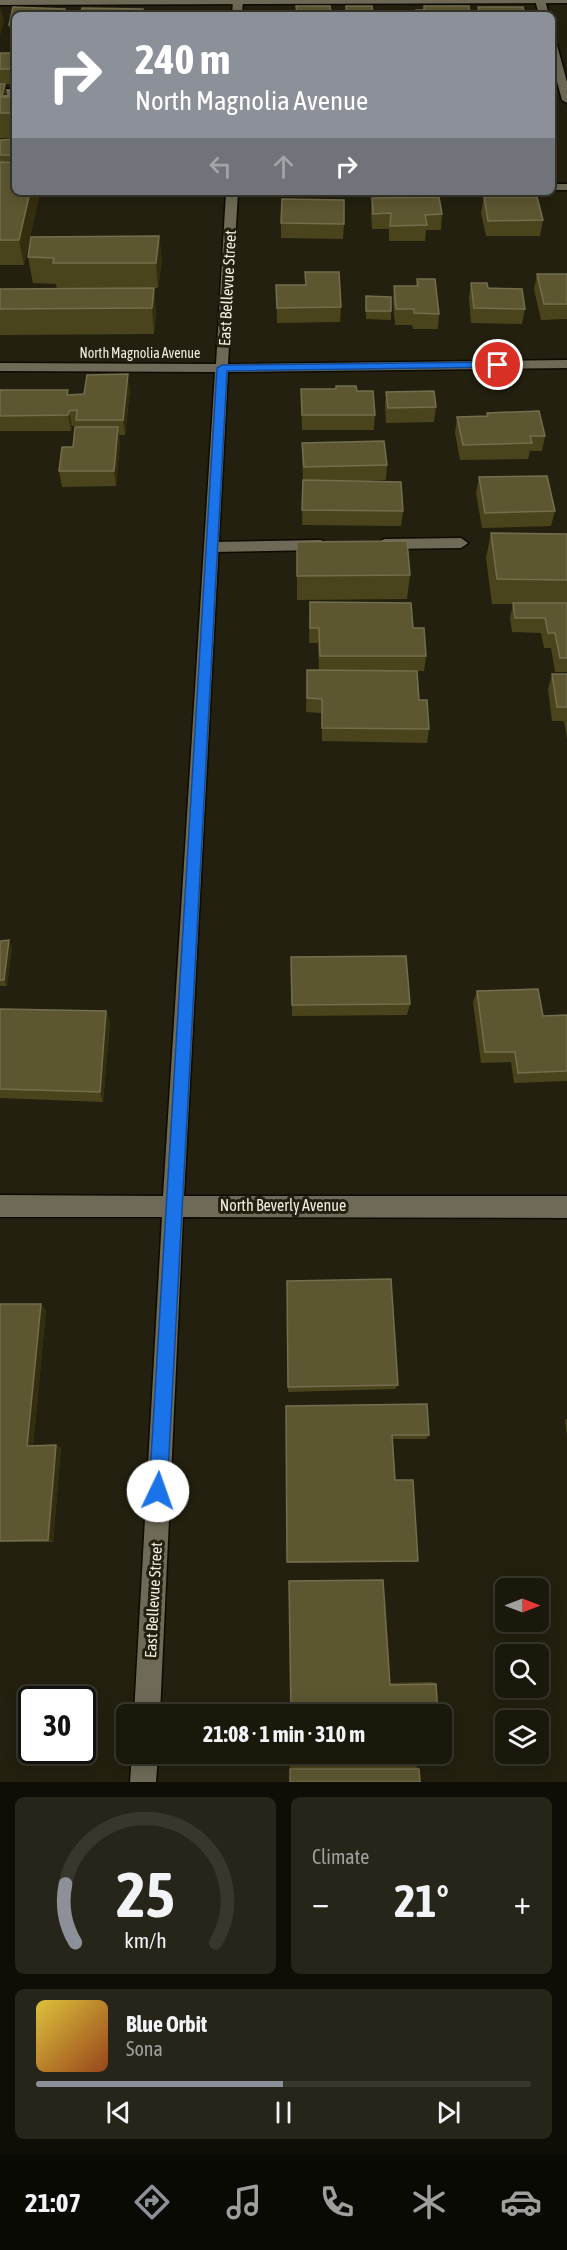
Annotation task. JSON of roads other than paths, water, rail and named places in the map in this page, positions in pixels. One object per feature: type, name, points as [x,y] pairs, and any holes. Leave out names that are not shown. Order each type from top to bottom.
[{"type":"street","points":[[0,2],[567,0]]},
{"type":"street","points":[[555,56],[567,100]]},
{"type":"street","name":"East Bellevue Street","points":[[148,1704],[173,1205],[232,195]]},
{"type":"street","name":"North Magnolia Avenue","points":[[0,367],[222,368],[567,364]]},
{"type":"street","points":[[366,545],[461,543]]},
{"type":"street","points":[[212,547],[330,545]]},
{"type":"street","name":"North Beverly Avenue","points":[[0,1206],[567,1207]]},
{"type":"street","points":[[143,1782],[144,1764]]}]
